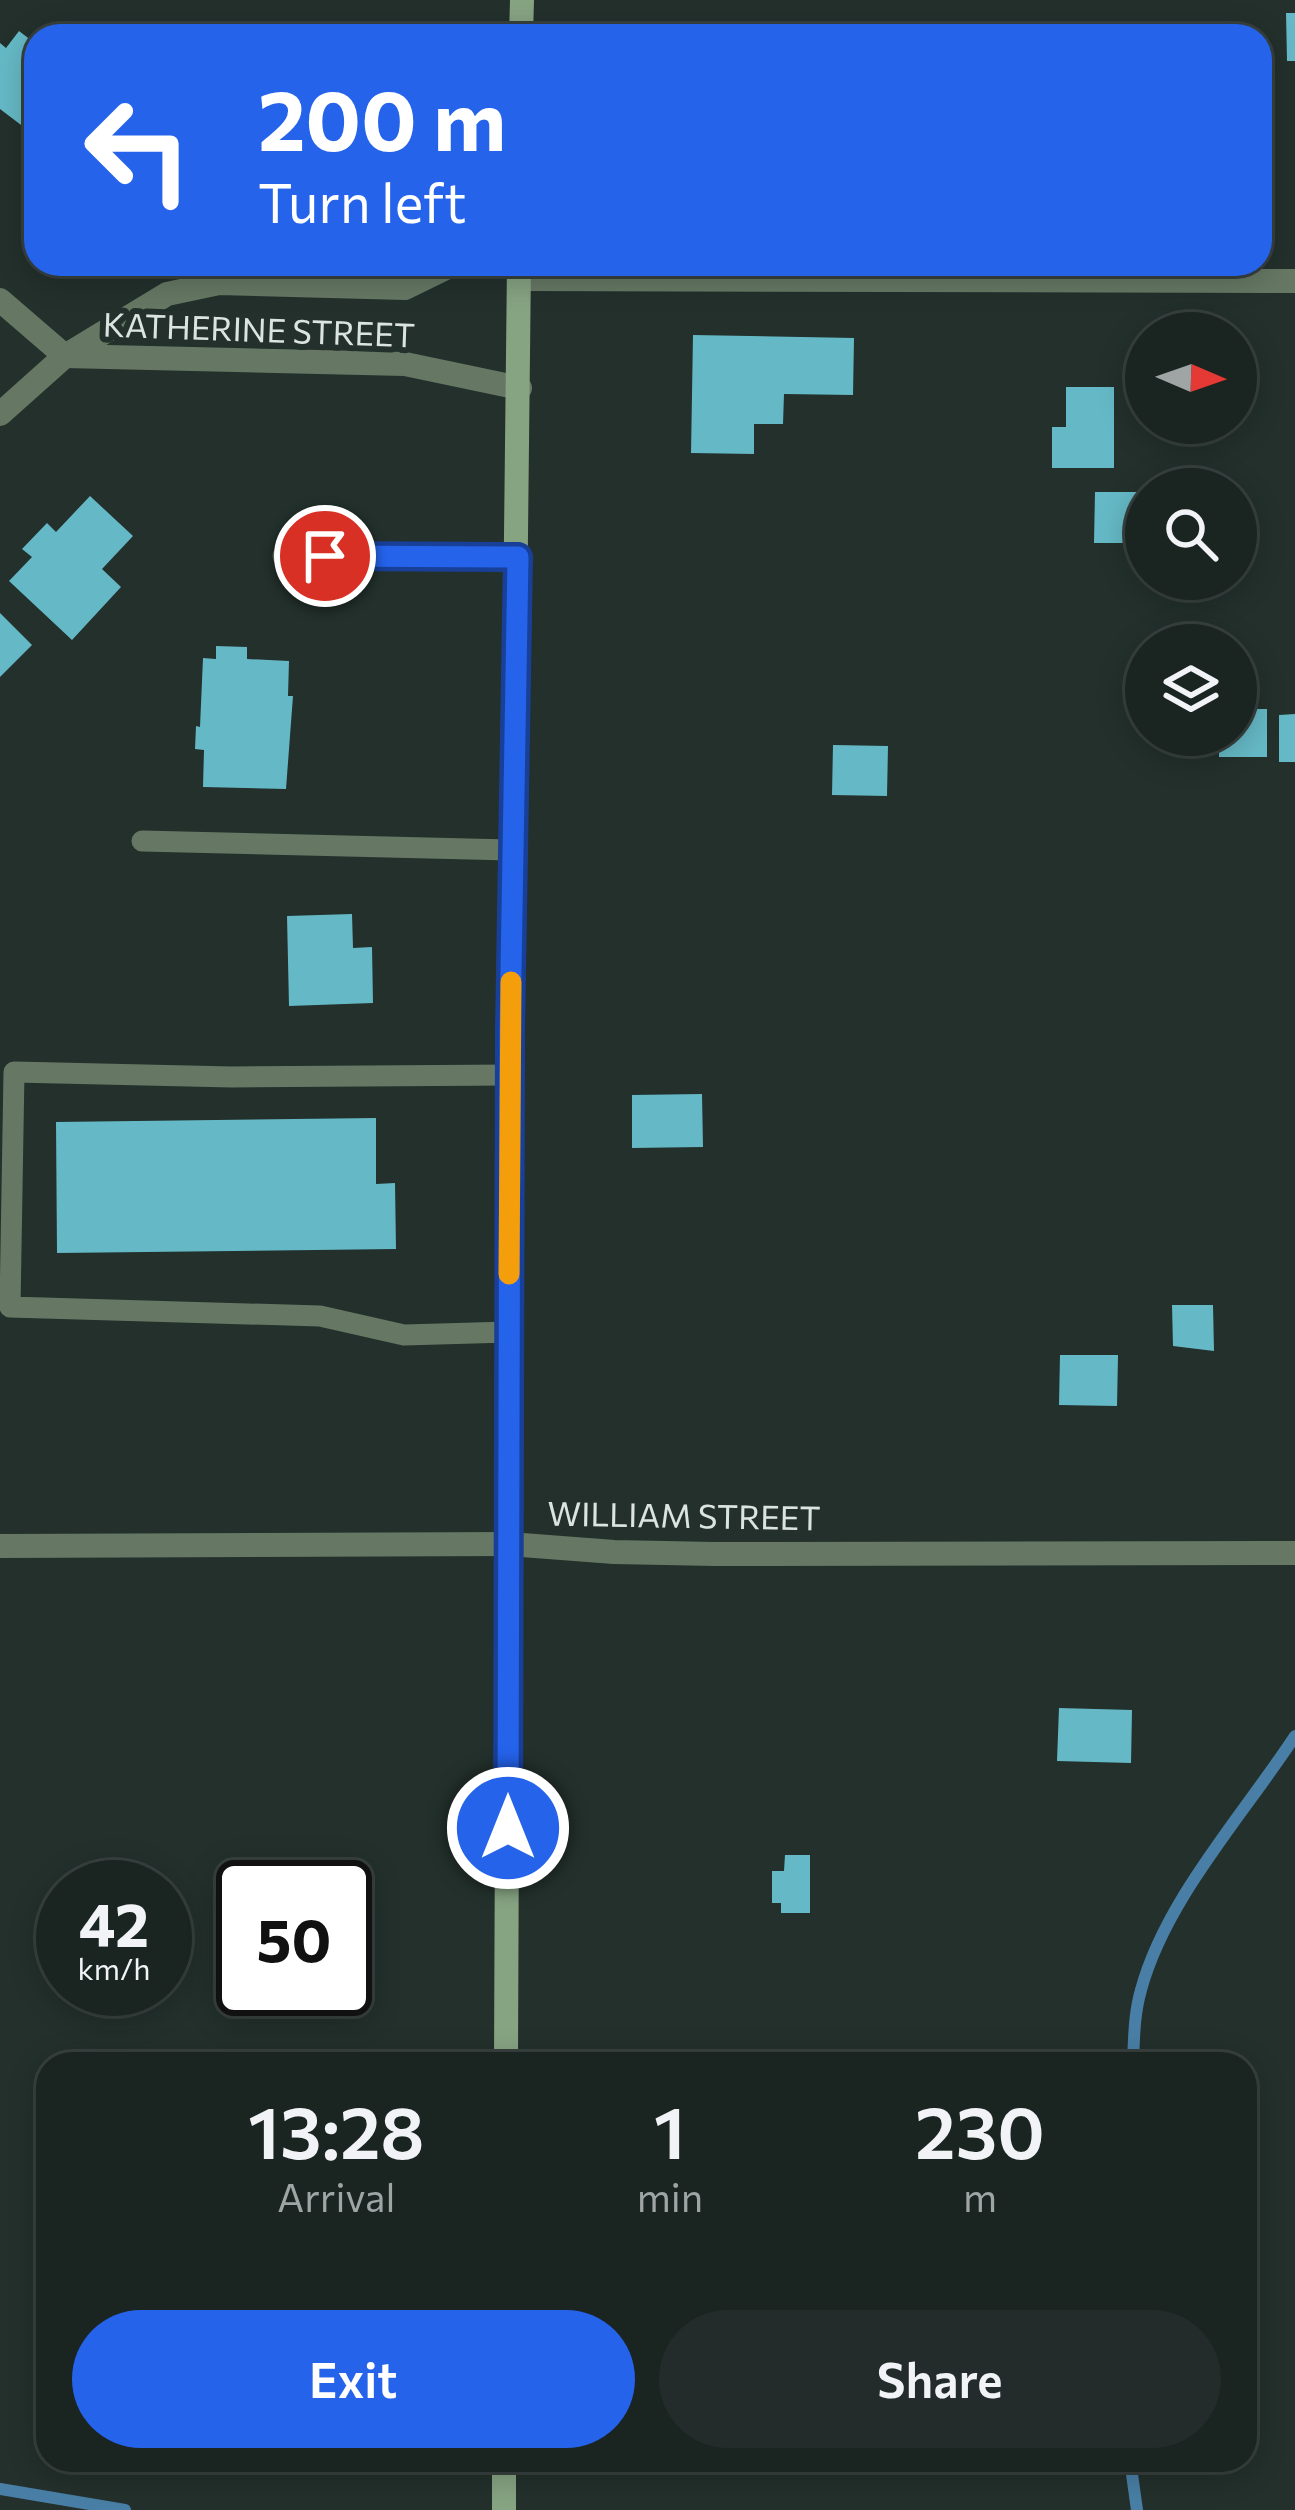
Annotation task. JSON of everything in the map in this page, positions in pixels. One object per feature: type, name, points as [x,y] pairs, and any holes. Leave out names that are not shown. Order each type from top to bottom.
[{"type":"main road","points":[[506,2052],[519,276]]},
{"type":"main road","points":[[504,2472],[504,2510]]},
{"type":"street","name":"KATHERINE STREET","points":[[65,356],[167,294],[219,283],[279,281],[405,287],[428,276]]},
{"type":"street","points":[[864,276],[1295,281]]},
{"type":"street","name":"KATHERINE STREET","points":[[0,300],[65,356],[405,364],[520,388]]},
{"type":"street","points":[[0,414],[65,356]]},
{"type":"street","name":"WILLIAM STREET","points":[[0,1546],[509,1544],[715,1554],[1295,1553]]},
{"type":"lane","points":[[283,556],[518,557]]},
{"type":"lane","points":[[142,842],[512,850]]},
{"type":"lane","points":[[509,1332],[404,1335],[320,1316],[10,1307],[14,1072],[232,1077],[510,1075]]},
{"type":"building","points":[[1286,13],[1295,13],[1295,61],[1287,61]]},
{"type":"building","points":[[19,31],[24,35],[24,127],[0,109],[0,43],[6,48]]},
{"type":"building","points":[[693,335],[854,338],[853,395],[784,394],[783,424],[754,424],[754,454],[691,453]]},
{"type":"building","points":[[1066,387],[1114,387],[1114,468],[1052,468],[1052,427],[1066,427]]},
{"type":"building","points":[[1095,492],[1125,492],[1125,543],[1094,543]]},
{"type":"building","points":[[90,496],[133,536],[102,569],[121,587],[72,640],[9,581],[32,557],[22,549],[47,523],[56,532]]},
{"type":"building","points":[[0,613],[32,645],[0,677]]},
{"type":"building","points":[[216,646],[247,647],[247,659],[289,661],[288,696],[293,696],[286,789],[203,787],[204,750],[195,749],[196,726],[200,727],[203,658],[216,659]]},
{"type":"building","points":[[1257,709],[1267,709],[1267,757],[1219,757],[1257,756]]},
{"type":"building","points":[[1295,714],[1295,762],[1279,762],[1279,715]]},
{"type":"building","points":[[833,745],[888,746],[887,796],[832,795]]},
{"type":"building","points":[[352,914],[353,948],[372,947],[373,1003],[289,1006],[287,916]]},
{"type":"building","points":[[702,1094],[703,1147],[632,1148],[632,1095]]},
{"type":"building","points":[[376,1118],[376,1184],[395,1183],[396,1249],[57,1253],[56,1122]]},
{"type":"building","points":[[1172,1305],[1213,1305],[1214,1351],[1173,1346]]},
{"type":"building","points":[[1060,1355],[1118,1355],[1117,1406],[1059,1405]]},
{"type":"building","points":[[1059,1708],[1132,1710],[1131,1763],[1057,1761]]},
{"type":"building","points":[[785,1855],[810,1855],[810,1913],[781,1913],[781,1903],[772,1903],[772,1871],[784,1871]]},
{"type":"waterway","points":[[1134,2052],[1139,1999],[1168,1923],[1295,1736]]},
{"type":"waterway","points":[[1132,2472],[1137,2510]]},
{"type":"waterway","points":[[0,2489],[125,2510]]},
{"type":"slow traffic","points":[[509,1274],[511,982]]},
{"type":"route","points":[[325,556],[518,557],[510,1030],[508,1828]]}]
